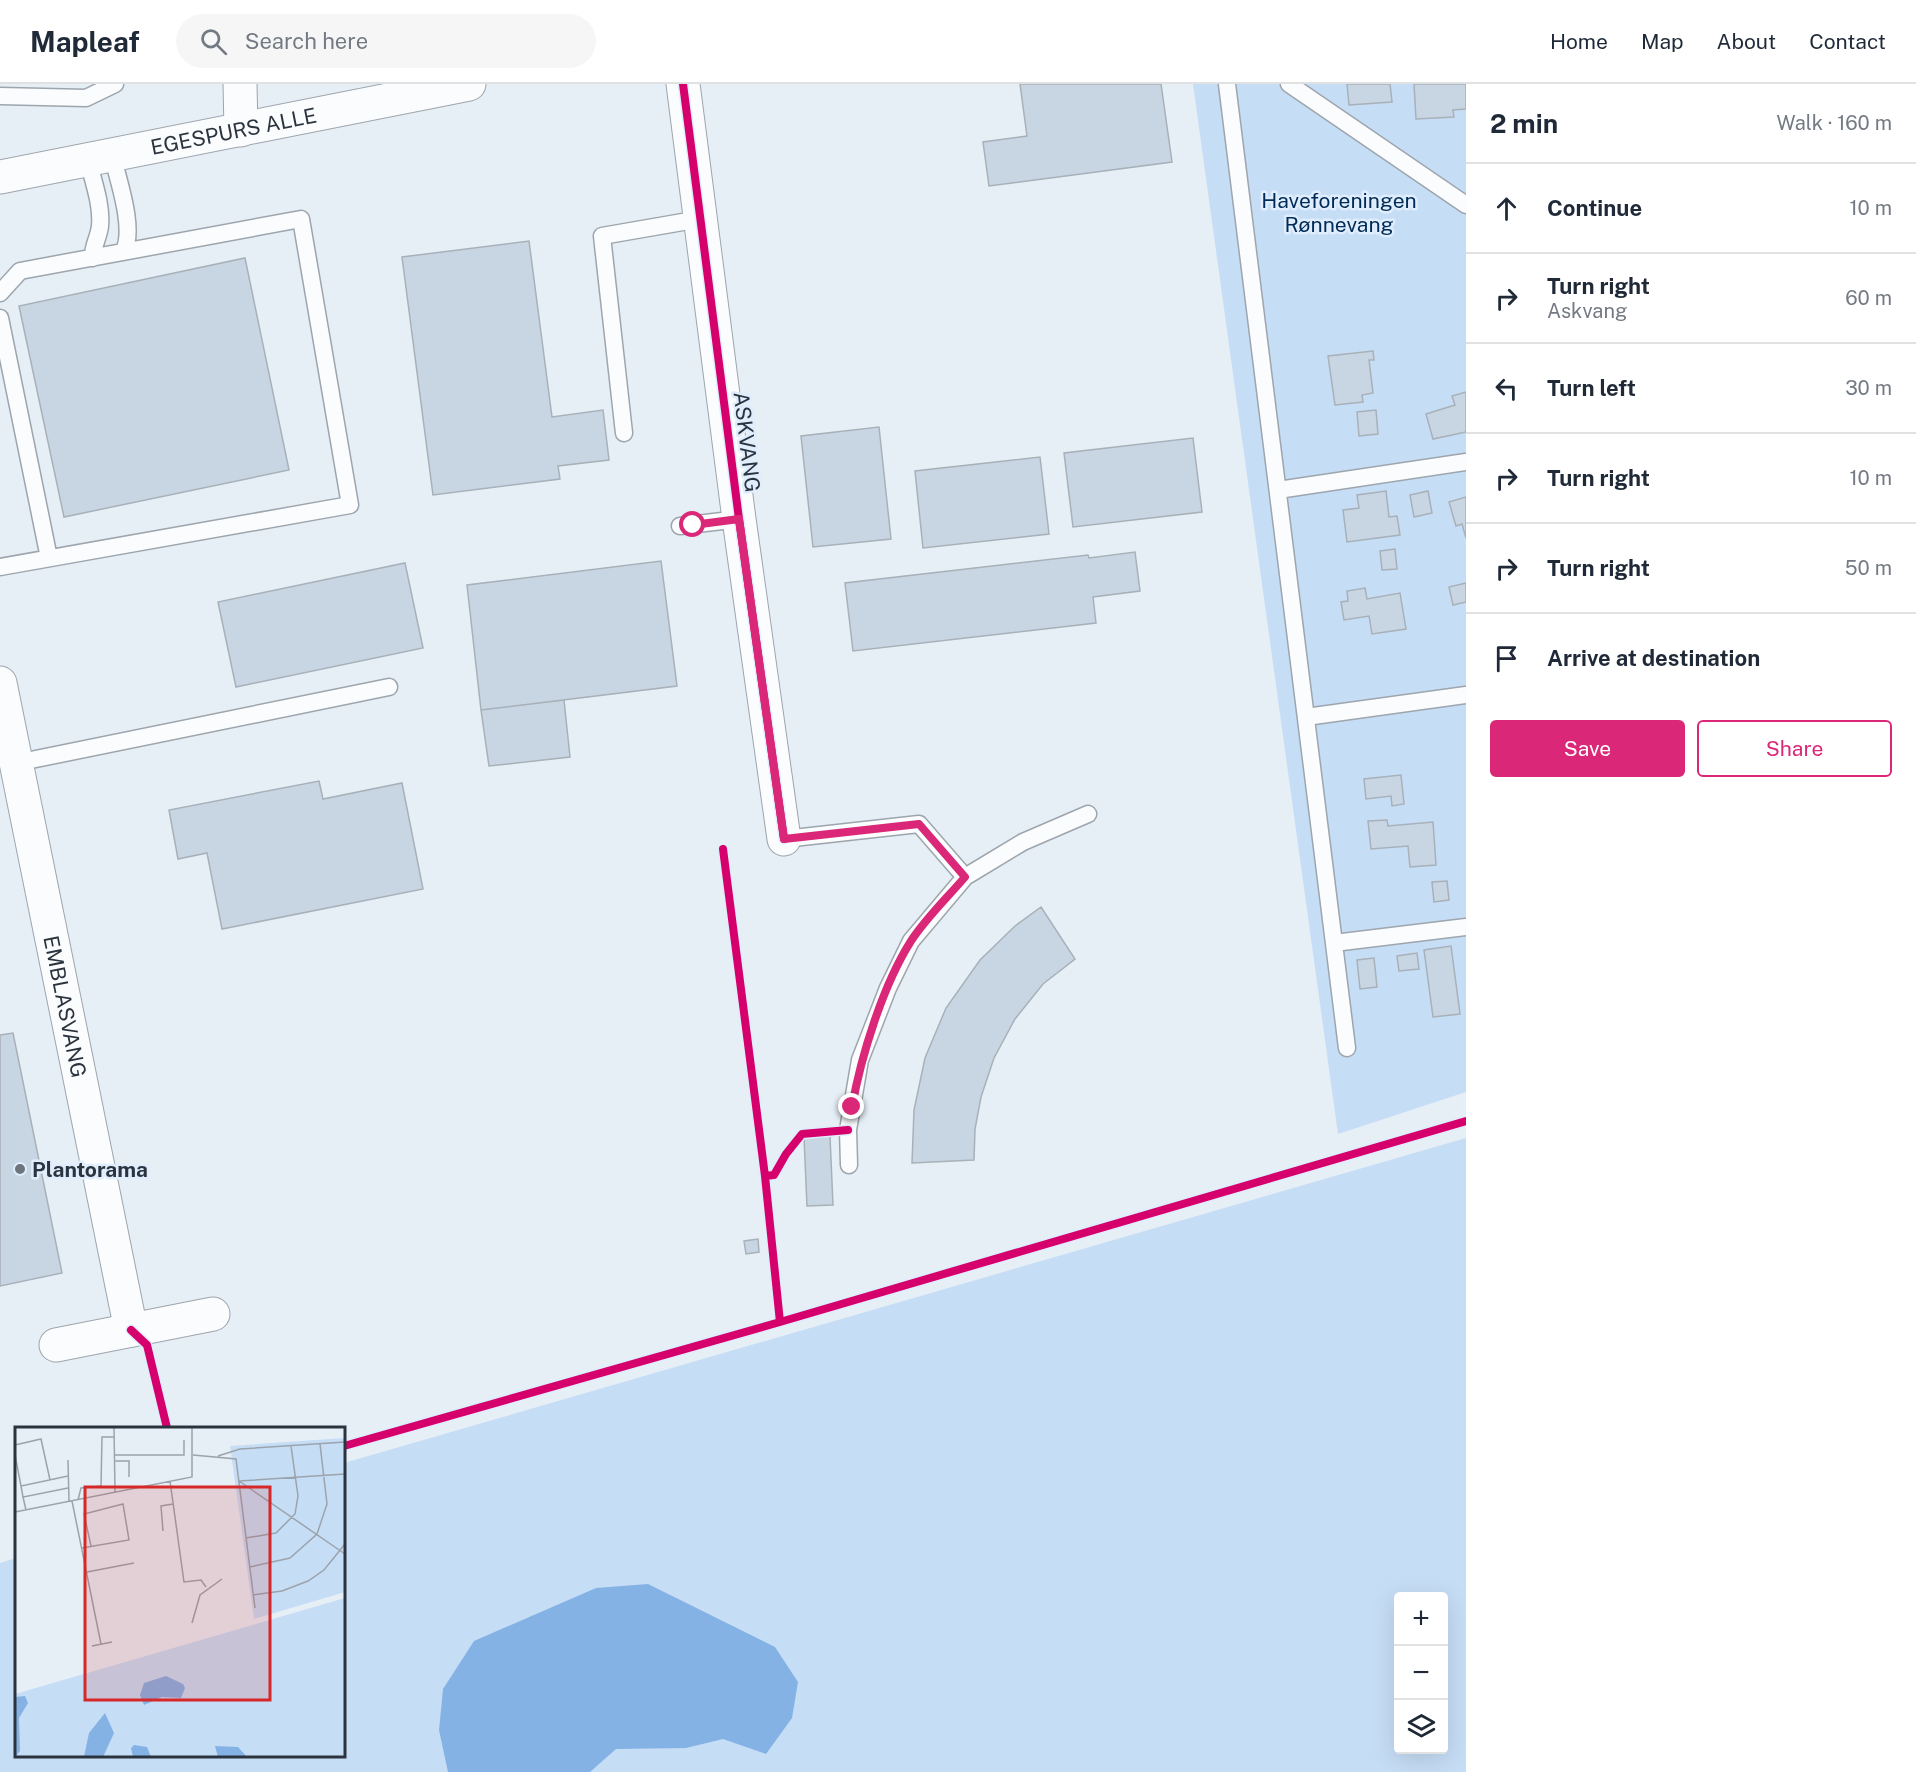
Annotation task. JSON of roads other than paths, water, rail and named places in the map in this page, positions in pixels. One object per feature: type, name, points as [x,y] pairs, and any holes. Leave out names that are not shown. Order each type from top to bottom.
[{"type":"street","points":[[240,84],[241,130]]},
{"type":"street","name":"EGESPURS ALLE","points":[[0,177],[469,84]]},
{"type":"street","name":"ASKVANG","points":[[684,84],[739,519],[784,839]]},
{"type":"street","name":"EMBLASVANG","points":[[0,683],[131,1330]]},
{"type":"street","points":[[57,1345],[213,1314]]},
{"type":"lane","points":[[0,96],[86,98],[115,84]]},
{"type":"lane","points":[[1227,84],[1347,1048]]},
{"type":"lane","points":[[1289,84],[1466,205]]},
{"type":"lane","points":[[100,158],[125,210],[128,234],[127,246],[123,252]]},
{"type":"lane","points":[[93,258],[92,251],[99,235],[101,215],[100,158]]},
{"type":"lane","points":[[0,294],[20,271],[301,219],[350,505],[0,567]]},
{"type":"lane","points":[[624,433],[602,236],[700,219]]},
{"type":"lane","points":[[0,318],[49,558]]},
{"type":"lane","points":[[1278,489],[1466,462]]},
{"type":"lane","points":[[680,526],[739,519]]},
{"type":"lane","points":[[16,763],[388,687]]},
{"type":"lane","points":[[1306,717],[1466,695]]},
{"type":"lane","points":[[849,1165],[848,1130],[860,1060],[888,988],[911,941],[965,877],[1023,842],[1089,814]]},
{"type":"lane","points":[[784,839],[919,824],[965,877]]},
{"type":"lane","points":[[1334,943],[1466,927]]},
{"type":"water","points":[[648,1584],[775,1647],[798,1682],[792,1718],[766,1754],[723,1739],[686,1748],[616,1749],[590,1772],[448,1772],[439,1730],[443,1689],[474,1641],[596,1588]]},
{"type":"place","name":"Plantorama","points":[[20,1169]]},
{"type":"park label","name":"Haveforeningen Rønnevang","points":[[1339,212]]}]
